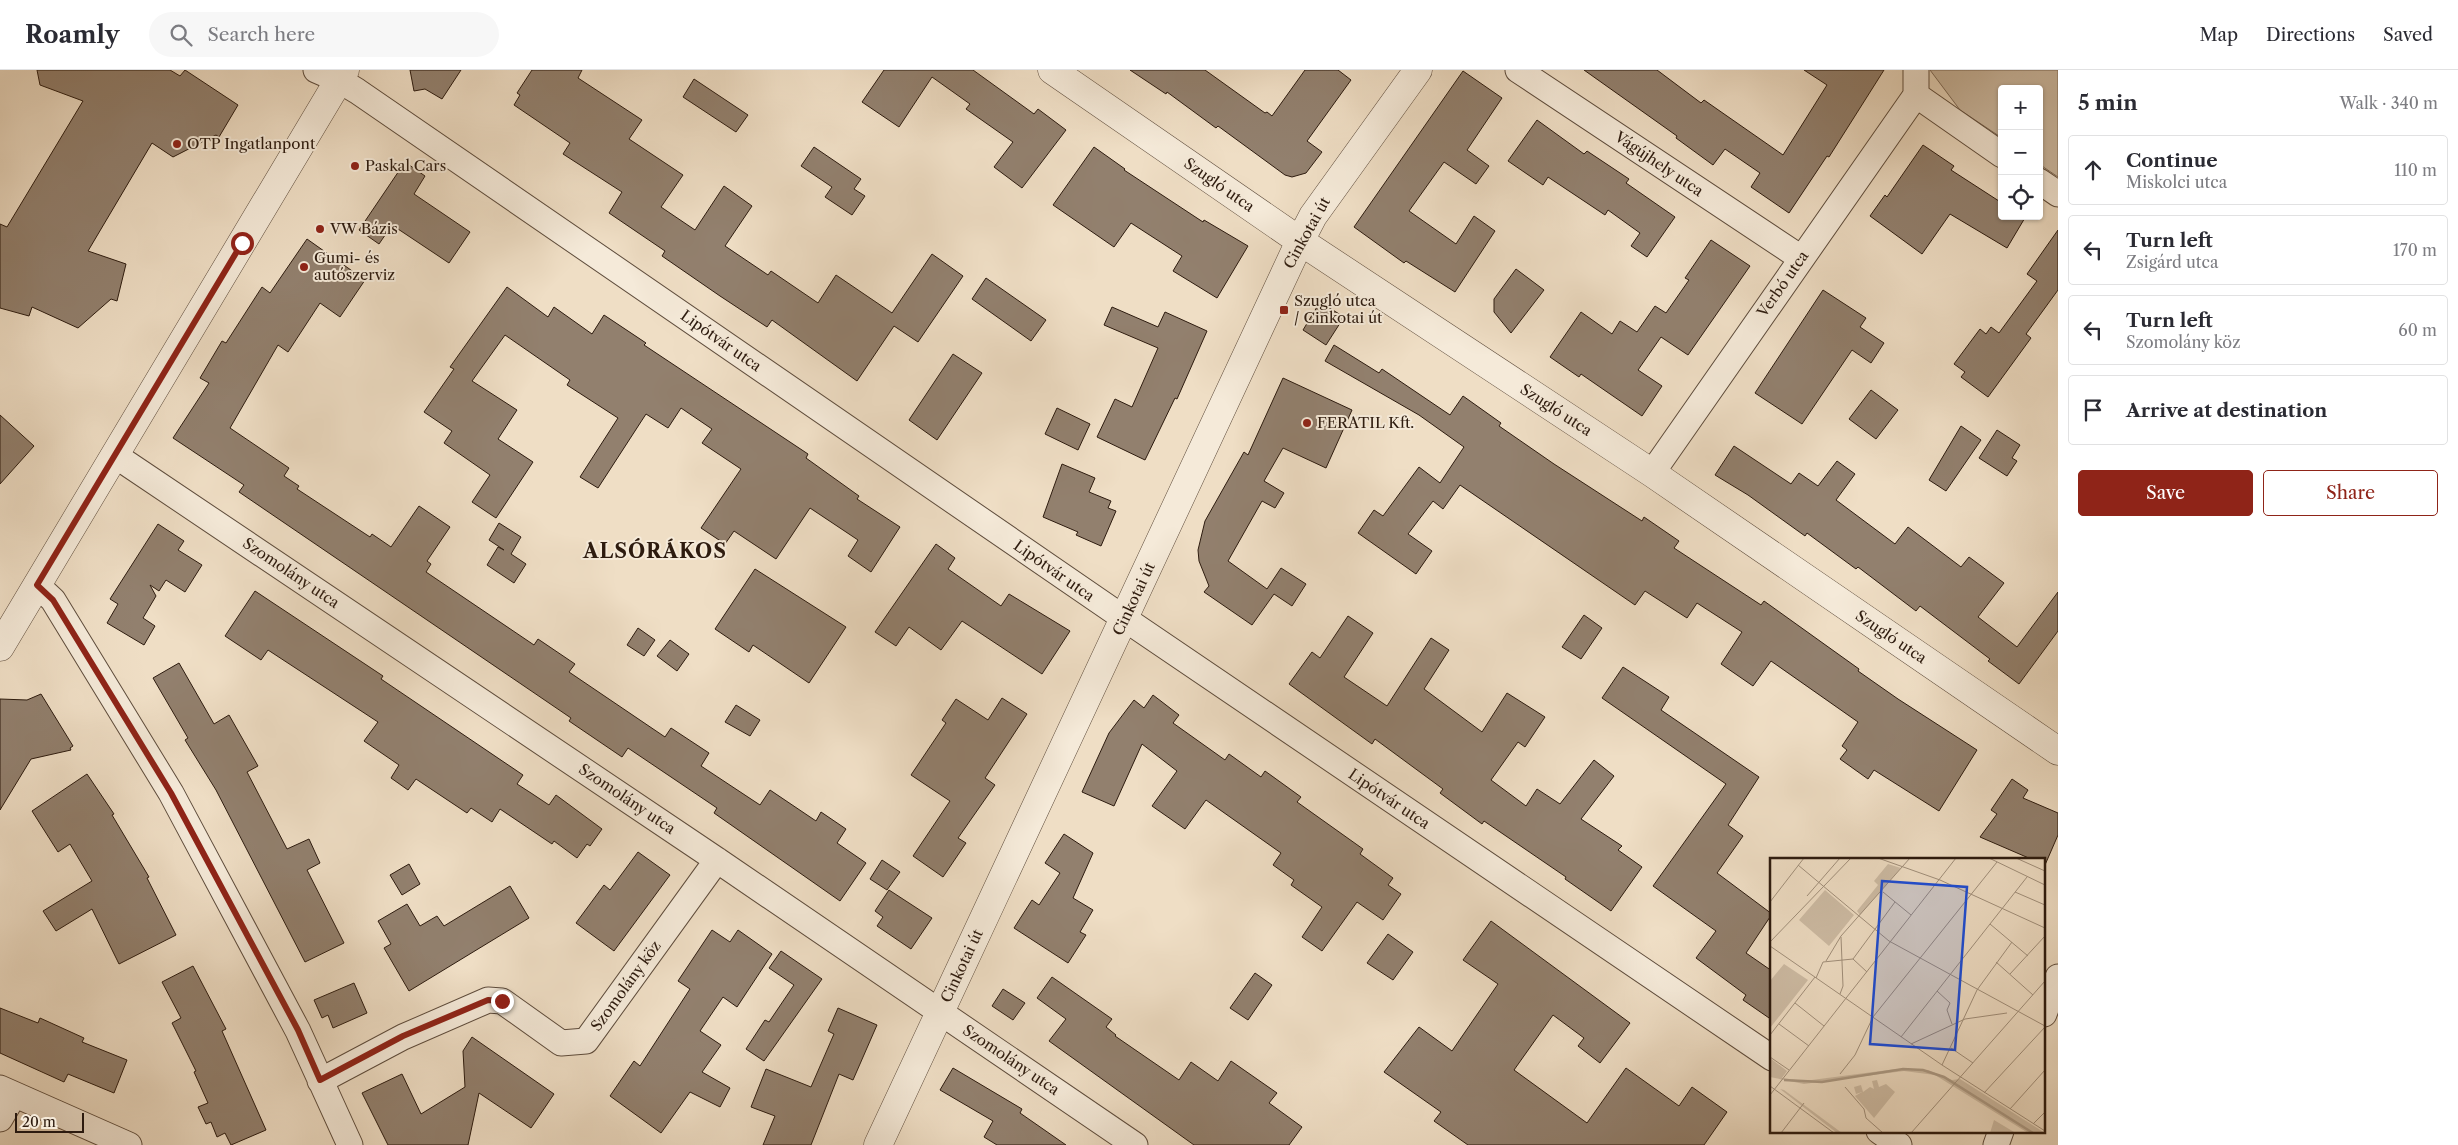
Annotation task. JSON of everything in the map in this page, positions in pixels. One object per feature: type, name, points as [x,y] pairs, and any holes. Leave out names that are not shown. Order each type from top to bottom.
[{"type":"street","name":"Szugló utca","points":[[1052,70],[1300,241],[1652,474],[2058,751]]},
{"type":"street","name":"Cinkotai út","points":[[878,1145],[1125,620],[1312,216],[1418,70]]},
{"type":"street","name":"Vágújhely utca","points":[[1518,70],[1801,258]]},
{"type":"street","points":[[1916,70],[1916,96],[1998,152]]},
{"type":"street","points":[[0,647],[116,456],[333,73]]},
{"type":"street","name":"Lipótvár utca","points":[[333,73],[1125,620],[1770,1057]]},
{"type":"street","name":"Verbó utca","points":[[1652,474],[1801,258],[1916,96]]},
{"type":"street","points":[[2043,184],[2058,194]]},
{"type":"street","name":"Szomolány utca","points":[[116,456],[717,860],[1135,1145]]},
{"type":"street","points":[[37,585],[53,600],[171,793],[298,1030],[350,1145]]},
{"type":"street","name":"Szomolány köz","points":[[320,1080],[403,1036],[488,1000],[502,1001],[561,1043],[586,1041],[717,860]]},
{"type":"street","points":[[2046,1009],[2058,977]]},
{"type":"street","points":[[0,1119],[7,1092],[129,1145]]},
{"type":"street","points":[[1880,1132],[1899,1145]]},
{"type":"street","points":[[1996,1145],[2001,1132]]},
{"type":"shaded area","points":[[1930,70],[2058,70],[2058,177],[2043,167],[2043,85],[1998,85],[1998,135],[1960,110]]},
{"type":"building","points":[[37,70],[170,70],[180,76],[185,70],[238,105],[219,137],[216,135],[173,157],[152,143],[88,251],[126,264],[117,301],[111,299],[78,328],[32,307],[29,316],[0,308],[0,224],[7,227],[83,101],[40,85]]},
{"type":"building","points":[[410,70],[461,70],[442,99],[425,89],[414,91]]},
{"type":"building","points":[[532,70],[582,70],[578,78],[642,120],[629,139],[683,175],[661,207],[695,230],[724,186],[752,206],[725,246],[768,275],[771,271],[818,303],[836,275],[892,313],[932,254],[963,276],[918,342],[894,326],[857,381],[772,320],[767,327],[720,296],[662,256],[665,251],[609,213],[622,192],[563,154],[570,143],[514,105],[520,95],[517,93]]},
{"type":"building","points":[[884,70],[973,70],[1034,114],[1038,109],[1066,130],[1022,188],[994,167],[1013,142],[966,109],[970,104],[932,77],[899,127],[862,102]]},
{"type":"building","points":[[1130,70],[1205,70],[1272,116],[1305,70],[1338,70],[1351,80],[1307,141],[1322,152],[1306,173],[1292,177],[1285,175],[1218,126],[1216,128],[1167,92],[1166,94]]},
{"type":"building","points":[[1584,70],[1657,70],[1701,103],[1704,100],[1783,155],[1827,85],[1804,70],[1884,70],[1829,157],[1827,156],[1789,213],[1751,187],[1760,173],[1725,149],[1713,165],[1676,138],[1677,136]]},
{"type":"building","points":[[1463,71],[1502,98],[1467,150],[1489,166],[1476,184],[1444,162],[1409,211],[1456,244],[1474,216],[1495,231],[1455,292],[1406,261],[1404,263],[1354,227]]},
{"type":"building","points":[[694,79],[748,115],[736,132],[683,97]]},
{"type":"building","points":[[1537,120],[1584,154],[1587,151],[1629,179],[1626,183],[1675,217],[1647,257],[1631,246],[1640,233],[1608,210],[1605,215],[1548,177],[1543,185],[1508,161]]},
{"type":"building","points":[[1923,145],[1954,166],[1951,170],[1998,200],[1998,220],[2024,220],[2007,248],[1950,214],[1922,254],[1870,216],[1885,195],[1887,197]]},
{"type":"building","points":[[814,147],[861,179],[854,189],[865,196],[852,215],[825,197],[832,187],[801,166]]},
{"type":"building","points":[[1094,147],[1124,170],[1203,222],[1204,220],[1248,246],[1217,298],[1173,271],[1182,256],[1131,223],[1114,247],[1053,205]]},
{"type":"building","points":[[405,162],[425,176],[414,194],[470,232],[449,263],[392,225],[379,244],[359,230]]},
{"type":"building","points":[[2058,230],[2058,290],[2026,334],[2031,338],[1988,397],[1961,377],[1965,372],[1954,364],[1980,329],[1986,334],[1991,327],[1999,333],[2037,281],[2027,274]]},
{"type":"building","points":[[307,239],[365,280],[340,317],[320,303],[288,352],[278,345],[230,428],[289,468],[284,476],[299,486],[297,489],[370,537],[372,534],[391,547],[419,506],[450,527],[427,561],[431,564],[426,572],[534,645],[538,639],[575,664],[569,672],[665,737],[671,728],[709,753],[701,766],[760,805],[770,790],[816,821],[821,812],[846,829],[837,843],[866,863],[840,901],[714,813],[717,808],[628,748],[622,757],[569,721],[571,718],[239,492],[244,485],[173,438],[209,383],[200,378],[222,341],[226,343],[262,287],[270,293]]},
{"type":"building","points":[[1711,240],[1750,266],[1688,355],[1661,337],[1638,370],[1662,386],[1642,416],[1581,374],[1579,377],[1550,357],[1581,312],[1612,334],[1620,321],[1637,332],[1655,306],[1666,313],[1689,280],[1685,278]]},
{"type":"building","points":[[1516,269],[1544,290],[1511,333],[1494,312],[1494,299]]},
{"type":"building","points":[[986,278],[1046,320],[1031,341],[972,299]]},
{"type":"building","points":[[507,287],[548,317],[554,307],[592,334],[604,315],[646,343],[644,345],[808,454],[806,458],[859,496],[857,499],[900,527],[871,572],[848,556],[858,540],[810,508],[776,559],[734,531],[725,544],[701,528],[741,469],[702,443],[712,429],[681,408],[668,428],[646,414],[598,488],[580,477],[618,418],[567,385],[570,380],[505,335],[472,381],[517,410],[498,439],[533,462],[496,518],[472,502],[490,475],[444,443],[452,431],[424,412],[454,369],[450,367]]},
{"type":"building","points":[[1823,290],[1866,318],[1860,327],[1884,343],[1871,363],[1852,350],[1802,424],[1755,393]]},
{"type":"building","points":[[1320,302],[1344,317],[1326,345],[1303,330]]},
{"type":"building","points":[[1112,307],[1158,327],[1165,312],[1207,331],[1177,399],[1175,398],[1145,460],[1097,437],[1115,399],[1132,407],[1158,348],[1104,325]]},
{"type":"building","points":[[1334,345],[1379,373],[1382,369],[1450,415],[1463,396],[1501,423],[1499,426],[1554,464],[1642,521],[1644,517],[1679,541],[1674,548],[1761,605],[1764,601],[1898,699],[1977,750],[1939,811],[1874,770],[1868,779],[1840,759],[1847,750],[1842,746],[1858,722],[1771,661],[1753,686],[1721,664],[1742,632],[1697,603],[1687,618],[1645,591],[1635,605],[1460,485],[1443,509],[1433,501],[1408,534],[1432,551],[1416,574],[1358,533],[1374,510],[1383,516],[1419,467],[1440,483],[1464,447],[1419,415],[1325,361]]},
{"type":"building","points":[[953,354],[982,373],[937,440],[909,420]]},
{"type":"building","points":[[1283,378],[1352,410],[1326,468],[1283,448],[1264,481],[1284,493],[1275,508],[1262,501],[1228,561],[1267,589],[1281,568],[1306,584],[1292,606],[1274,594],[1252,625],[1204,592],[1209,586],[1199,561],[1198,550],[1205,521],[1244,452],[1248,455]]},
{"type":"building","points":[[1871,390],[1898,410],[1876,439],[1849,419]]},
{"type":"building","points":[[1057,408],[1090,424],[1078,450],[1045,434]]},
{"type":"building","points":[[0,415],[34,446],[0,484]]},
{"type":"building","points":[[1961,426],[1981,440],[1946,491],[1929,480]]},
{"type":"building","points":[[1997,430],[2020,445],[2012,458],[2017,461],[2007,476],[1979,458]]},
{"type":"building","points":[[1734,446],[1791,484],[1799,473],[1818,486],[1837,461],[1855,474],[1836,500],[1895,544],[1908,527],[1961,567],[1969,557],[2004,583],[1978,617],[2017,647],[2058,592],[2058,631],[2019,684],[1988,661],[1990,659],[1920,606],[1916,611],[1858,567],[1856,569],[1807,533],[1805,536],[1748,495],[1715,475]]},
{"type":"building","points":[[1062,464],[1095,478],[1089,492],[1111,501],[1108,508],[1116,511],[1101,546],[1076,535],[1078,532],[1043,517]]},
{"type":"building","points":[[499,523],[521,537],[511,554],[526,564],[514,583],[487,565],[498,547],[504,550],[489,540]]},
{"type":"building","points":[[158,524],[184,541],[178,550],[202,565],[185,592],[166,580],[159,591],[150,585],[156,596],[143,618],[155,626],[144,645],[107,623],[118,604],[110,599]]},
{"type":"building","points":[[936,544],[955,558],[948,569],[1001,606],[1009,594],[1070,631],[1042,674],[962,621],[941,650],[909,627],[896,646],[875,632]]},
{"type":"building","points":[[755,569],[846,627],[809,683],[753,645],[749,652],[715,629]]},
{"type":"building","points":[[255,591],[383,676],[381,679],[523,775],[517,784],[549,805],[556,795],[602,829],[590,846],[587,844],[577,858],[554,841],[552,844],[500,809],[492,822],[471,808],[467,813],[416,779],[408,790],[391,778],[399,765],[364,741],[378,722],[268,650],[261,660],[225,636]]},
{"type":"building","points":[[1584,615],[1602,628],[1581,659],[1562,647]]},
{"type":"building","points":[[1348,616],[1373,633],[1344,677],[1387,706],[1431,638],[1449,650],[1424,689],[1482,732],[1507,693],[1545,717],[1525,747],[1518,742],[1491,780],[1526,806],[1537,789],[1560,804],[1594,760],[1614,776],[1581,819],[1622,846],[1618,850],[1642,867],[1611,911],[1565,879],[1566,877],[1484,821],[1482,824],[1440,793],[1443,789],[1375,739],[1372,744],[1289,684],[1312,652],[1320,658]]},
{"type":"building","points":[[638,628],[655,640],[644,656],[627,645]]},
{"type":"building","points":[[670,640],[689,654],[677,671],[657,656]]},
{"type":"building","points":[[179,663],[214,724],[229,715],[258,766],[247,772],[287,849],[309,839],[320,863],[307,870],[344,943],[305,962],[216,790],[185,740],[188,738],[153,678]]},
{"type":"building","points":[[1623,667],[1669,697],[1661,710],[1759,777],[1728,825],[1743,836],[1717,873],[1770,913],[1770,917],[1746,953],[1770,970],[1770,1019],[1743,1000],[1746,995],[1696,958],[1716,931],[1653,886],[1726,784],[1602,698]]},
{"type":"building","points":[[41,694],[73,746],[70,748],[71,750],[31,759],[0,810],[0,699],[27,700]]},
{"type":"building","points":[[1153,695],[1179,715],[1173,723],[1225,760],[1229,754],[1261,777],[1265,771],[1301,797],[1297,802],[1363,849],[1360,854],[1393,878],[1388,885],[1401,894],[1383,920],[1357,902],[1322,951],[1302,937],[1322,907],[1291,885],[1294,880],[1273,865],[1281,853],[1206,800],[1185,829],[1152,806],[1177,771],[1142,744],[1114,806],[1082,792],[1109,733],[1134,700],[1144,708]]},
{"type":"building","points":[[1002,698],[1027,714],[985,778],[995,785],[958,838],[966,843],[943,877],[913,856],[950,801],[911,775],[946,723],[942,720],[956,699],[988,720]]},
{"type":"building","points":[[736,705],[760,720],[750,736],[725,722]]},
{"type":"building","points":[[87,774],[114,814],[112,815],[149,877],[147,878],[176,935],[119,964],[92,909],[56,931],[43,911],[92,881],[70,844],[58,852],[32,811]]},
{"type":"building","points":[[2012,779],[2028,790],[2023,798],[2058,813],[2058,835],[2046,863],[2046,858],[2029,858],[1980,837],[1997,814],[1991,810]]},
{"type":"building","points":[[1064,834],[1093,853],[1073,898],[1093,910],[1080,932],[1086,935],[1068,963],[1014,928],[1032,900],[1039,905],[1060,873],[1045,863]]},
{"type":"building","points":[[638,852],[670,875],[614,951],[576,923],[604,885],[610,890]]},
{"type":"building","points":[[882,860],[900,872],[887,890],[870,879]]},
{"type":"building","points":[[409,864],[420,884],[402,895],[390,875]]},
{"type":"building","points":[[510,886],[529,918],[409,991],[384,948],[391,944],[378,921],[407,904],[420,926],[437,916],[444,926]]},
{"type":"building","points":[[889,890],[932,918],[911,949],[877,926],[883,917],[875,911]]},
{"type":"building","points":[[1491,921],[1630,1023],[1600,1063],[1578,1046],[1584,1038],[1553,1015],[1514,1070],[1587,1123],[1626,1068],[1679,1106],[1692,1087],[1727,1112],[1704,1145],[1468,1145],[1434,1121],[1441,1112],[1384,1072],[1419,1027],[1452,1051],[1498,984],[1463,960]]},
{"type":"building","points":[[712,930],[730,942],[738,930],[772,954],[737,1007],[723,997],[700,1031],[721,1045],[702,1072],[730,1088],[720,1107],[690,1092],[661,1133],[610,1096],[634,1061],[640,1066],[690,989],[678,981]]},
{"type":"building","points":[[1388,934],[1413,952],[1393,980],[1367,963]]},
{"type":"building","points":[[781,951],[822,979],[764,1061],[746,1049],[765,1020],[769,1022],[794,985],[769,968]]},
{"type":"building","points":[[193,966],[226,1029],[222,1031],[266,1130],[231,1145],[225,1133],[217,1137],[211,1122],[206,1124],[198,1107],[208,1103],[194,1072],[196,1071],[172,1023],[181,1018],[162,982]]},
{"type":"building","points":[[1255,973],[1272,985],[1248,1020],[1230,1008]]},
{"type":"building","points":[[1052,977],[1112,1019],[1106,1027],[1115,1036],[1179,1080],[1191,1062],[1218,1081],[1231,1061],[1277,1093],[1269,1103],[1302,1127],[1289,1145],[1194,1145],[1049,1041],[1066,1019],[1037,998]]},
{"type":"building","points":[[354,983],[367,1013],[333,1028],[328,1015],[322,1018],[314,1000]]},
{"type":"building","points":[[1003,989],[1025,1003],[1013,1020],[992,1006]]},
{"type":"building","points":[[0,1008],[38,1023],[40,1018],[84,1038],[82,1042],[127,1060],[114,1093],[68,1074],[64,1082],[0,1053]]},
{"type":"building","points":[[838,1008],[877,1025],[853,1080],[839,1074],[811,1145],[763,1145],[775,1116],[751,1107],[766,1069],[811,1087],[834,1034],[828,1031]]},
{"type":"building","points":[[472,1037],[554,1094],[531,1128],[479,1093],[468,1145],[388,1145],[362,1093],[402,1074],[421,1114],[465,1087],[463,1051]]},
{"type":"building","points":[[953,1068],[1022,1109],[1020,1113],[1066,1145],[997,1145],[984,1137],[993,1121],[940,1090]]},
{"type":"place","name":"OTP Ingatlanpont","points":[[177,144]]},
{"type":"place","name":"Paskal Cars","points":[[355,166]]},
{"type":"place","name":"VW Bázis","points":[[320,229]]},
{"type":"place","name":"Gumi- és autószerviz","points":[[304,267]]},
{"type":"place","name":"Szugló utca / Cinkotai út","points":[[1284,310]]},
{"type":"place","name":"FERATIL Kft.","points":[[1307,423]]},
{"type":"district","name":"ALSÓRÁKOS","points":[[655,551]]},
{"type":"route","points":[[242,243],[37,585],[53,600],[171,793],[298,1030],[320,1080],[403,1036],[488,1000],[502,1001]]}]
